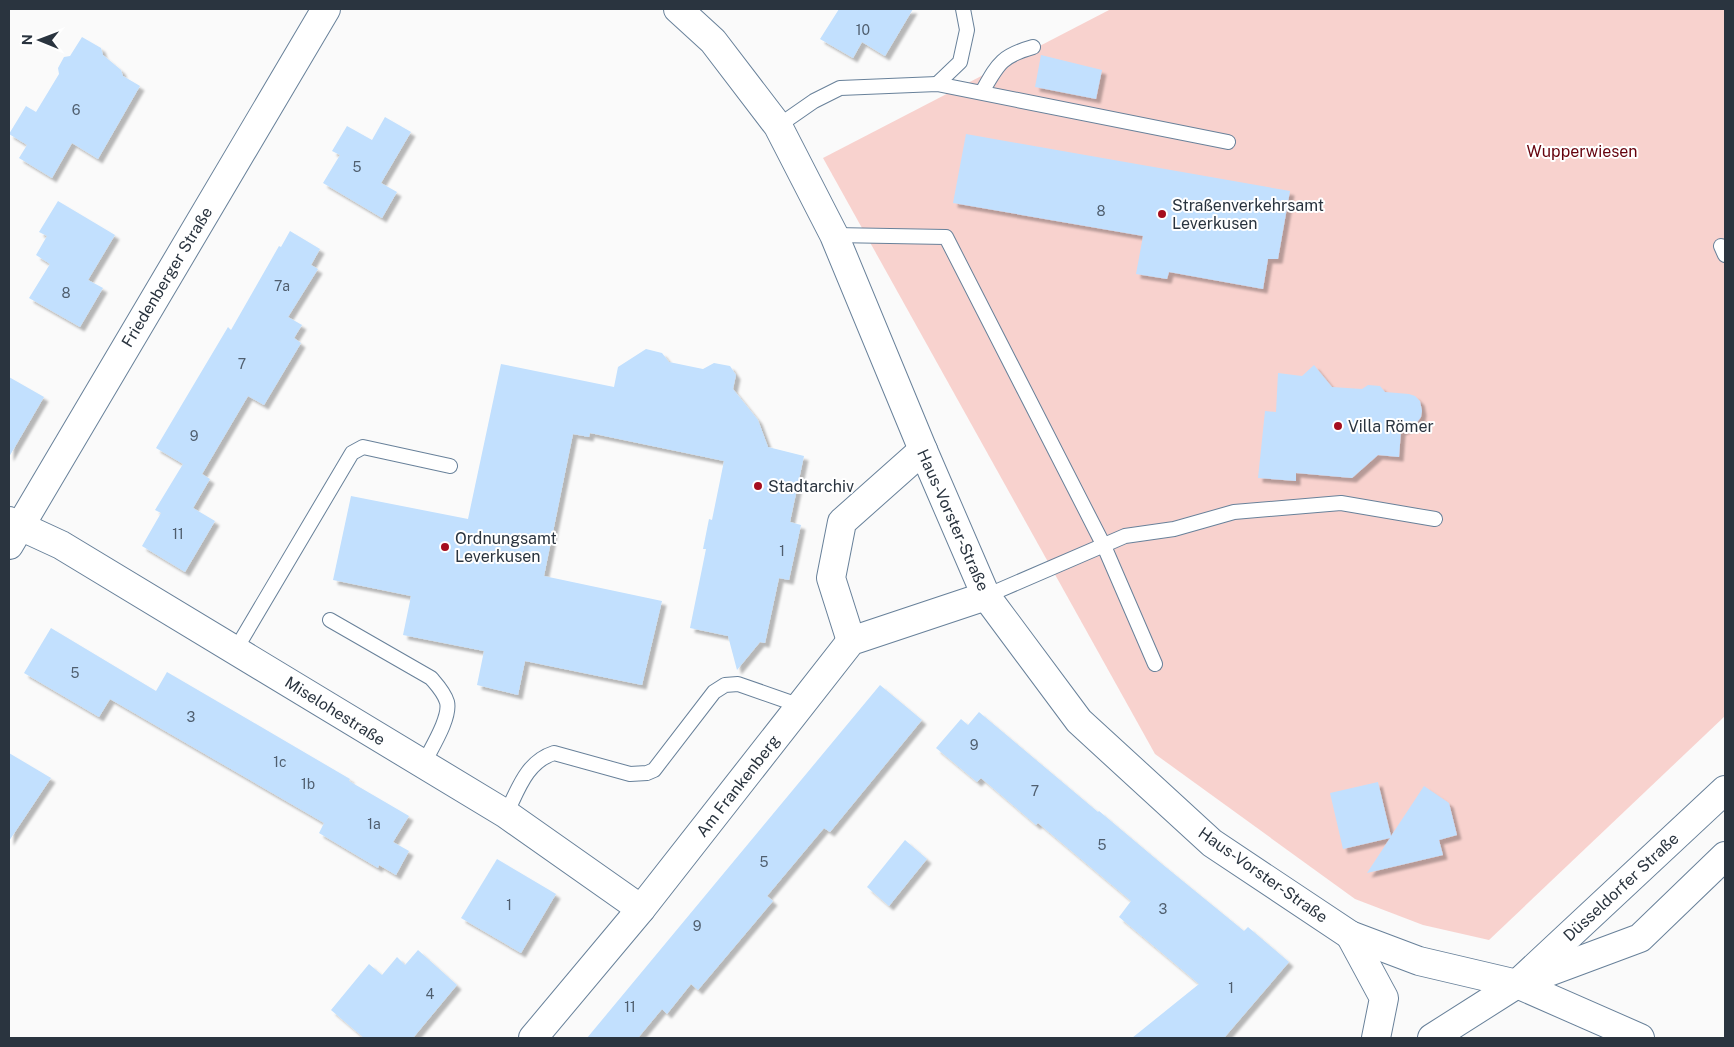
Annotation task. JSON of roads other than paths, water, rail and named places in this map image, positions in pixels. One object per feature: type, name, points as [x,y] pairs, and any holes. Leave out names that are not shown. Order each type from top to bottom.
[{"type":"street","name":"Friedenberger Straße","points":[[12,531],[326,9]]},
{"type":"street","name":"Haus-Vorster-Straße","points":[[678,9],[713,41],[778,126],[834,235],[986,596],[1079,721],[1212,844],[1350,935],[1419,961],[1516,984],[1640,1038]]},
{"type":"street","points":[[923,450],[842,522],[831,578],[851,642],[986,596]]},
{"type":"street","name":"Miselohestraße","points":[[12,531],[61,545],[236,649],[506,814],[641,909]]},
{"type":"street","name":"Am Frankenberg","points":[[533,1038],[641,909],[851,642]]},
{"type":"street","name":"Düsseldorfer Straße","points":[[1432,1038],[1516,984],[1725,790]]},
{"type":"street","name":"Düsseldorfer Straße","points":[[1516,984],[1640,938],[1725,856]]},
{"type":"street","name":"Haus-Vorster-Straße","points":[[1350,935],[1384,998],[1376,1038]]},
{"type":"lane","points":[[938,84],[960,62],[967,30],[963,9]]},
{"type":"lane","points":[[982,92],[996,66],[1014,52],[1033,47]]},
{"type":"lane","points":[[778,126],[814,101],[840,88],[938,84],[1228,142]]},
{"type":"lane","points":[[834,235],[946,237],[1104,546],[1155,664]]},
{"type":"lane","points":[[236,649],[352,453],[363,447],[450,466]]},
{"type":"lane","points":[[986,596],[1125,536],[1174,529],[1234,512],[1341,504],[1435,519]]},
{"type":"lane","points":[[330,620],[431,678],[440,688],[447,703],[446,718],[423,765]]},
{"type":"lane","points":[[506,814],[526,774],[534,763],[554,753],[630,774],[647,773],[654,770],[714,692],[725,685],[738,684],[801,706]]},
{"type":"place","name":"Straßenverkehrsamt Leverkusen","points":[[1162,214]]},
{"type":"place","name":"Villa Römer","points":[[1338,426]]},
{"type":"place","name":"Stadtarchiv","points":[[758,486]]},
{"type":"place","name":"Ordnungsamt Leverkusen","points":[[445,547]]},
{"type":"park label","name":"Wupperwiesen","points":[[1582,151]]}]
